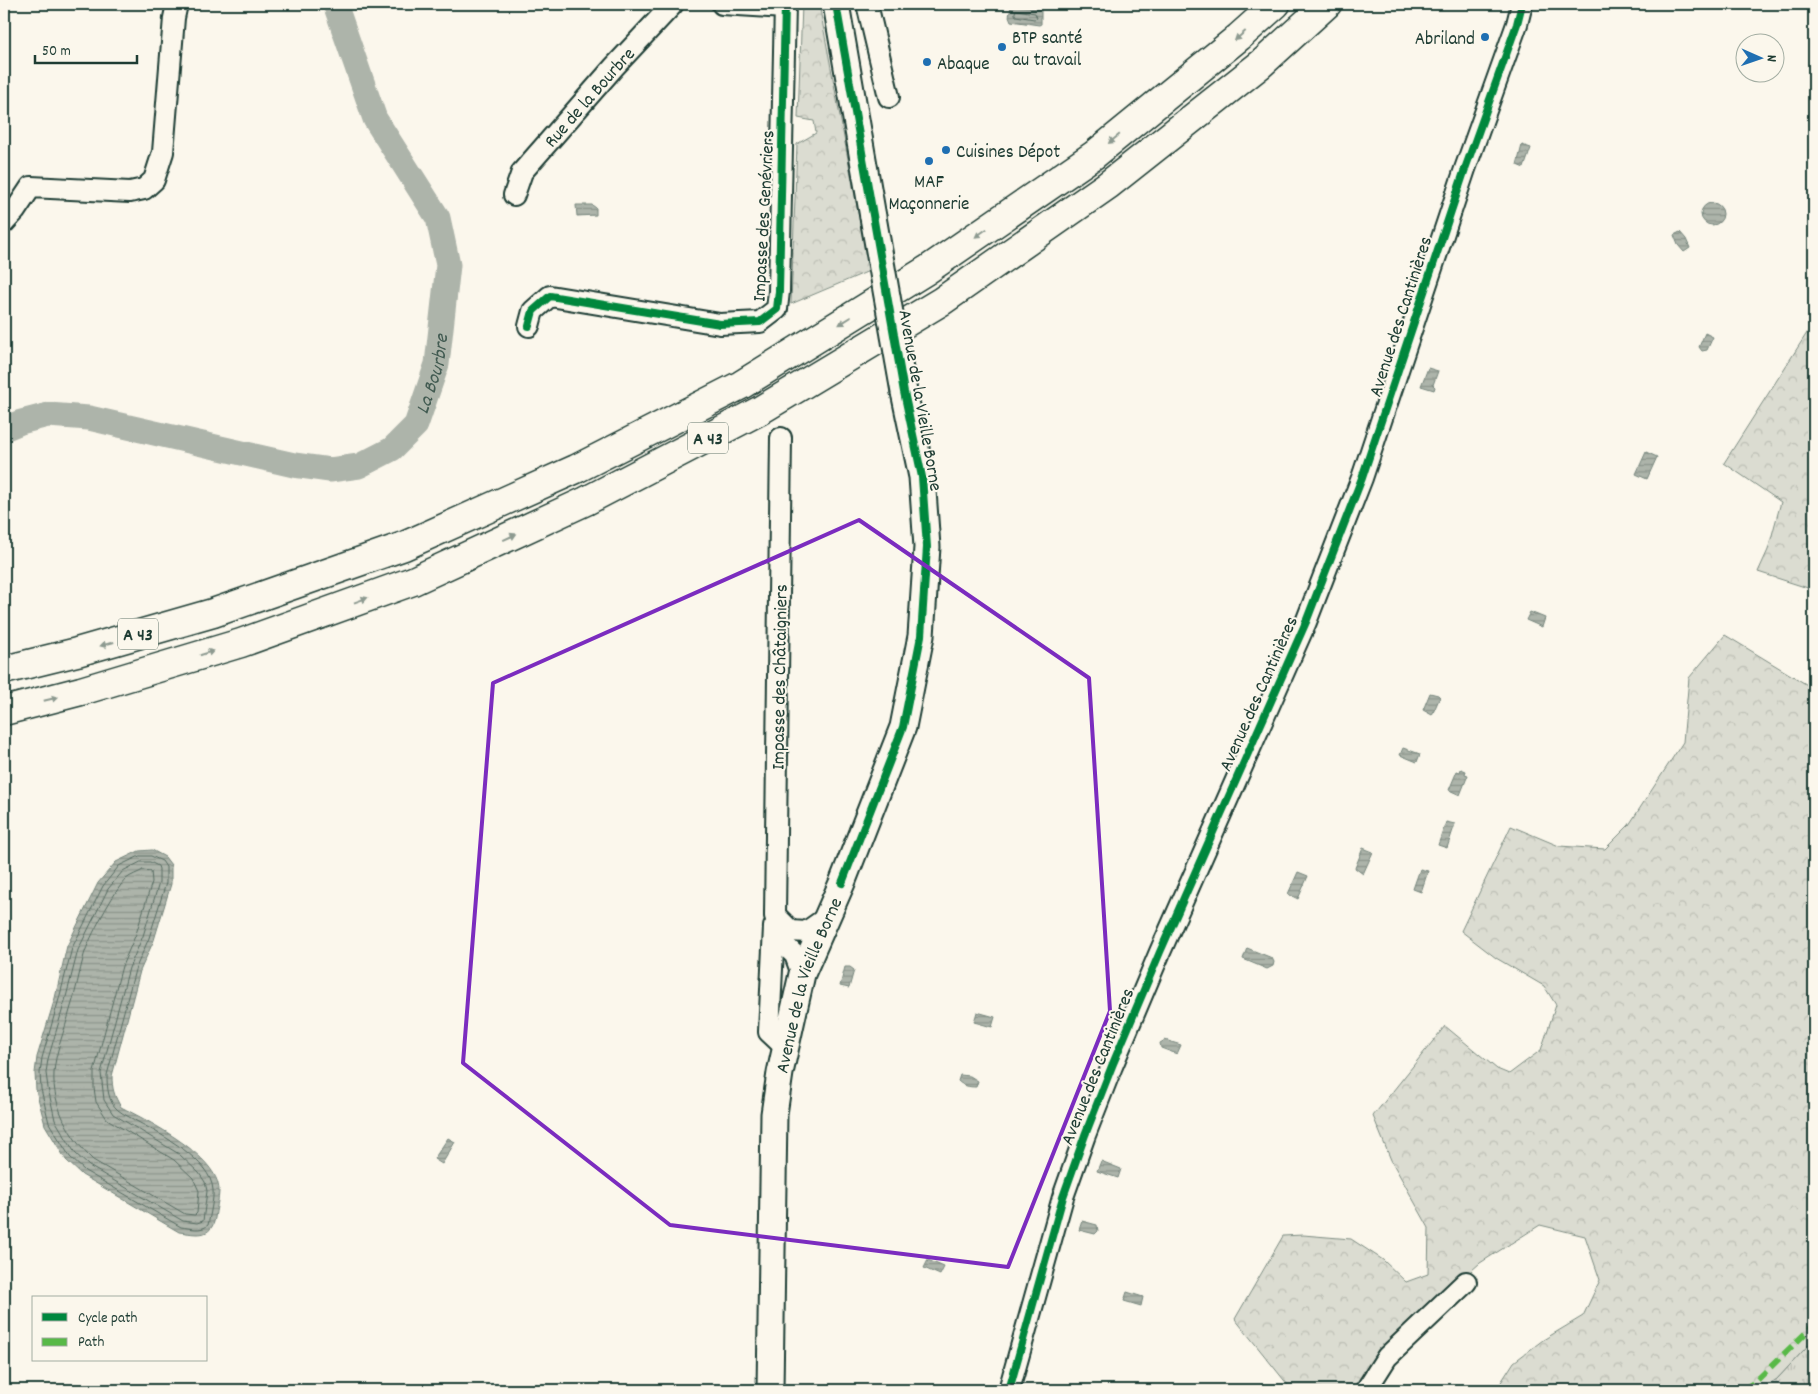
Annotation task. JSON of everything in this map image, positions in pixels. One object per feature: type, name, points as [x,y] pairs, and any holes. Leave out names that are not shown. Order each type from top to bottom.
[{"type":"highway","name":"A 43","points":[[4,670],[77,652],[213,613],[404,546],[576,469],[741,385],[927,270],[1094,155],[1239,37],[1276,4]]},
{"type":"highway","name":"A 43","points":[[4,711],[81,691],[232,646],[413,581],[586,502],[760,411],[942,301],[1108,185],[1261,64],[1327,4]]},
{"type":"main road","name":"Avenue de la Vieille Borne","points":[[770,1390],[774,1114],[780,1073],[802,974],[855,851],[903,727],[921,636],[927,546],[922,477],[904,392],[836,4]]},
{"type":"street","points":[[4,223],[31,186],[130,192],[144,189],[154,180],[163,152],[174,18],[177,4]]},
{"type":"street","name":"Rue de la Bourbre","points":[[514,195],[522,172],[614,67],[673,4]]},
{"type":"street","points":[[722,4],[785,6]]},
{"type":"street","points":[[867,4],[889,97]]},
{"type":"street","name":"Avenue des Cantinières","points":[[1009,1390],[1063,1198],[1085,1135],[1160,952],[1306,622],[1362,478],[1465,169],[1517,24],[1522,4]]},
{"type":"street","name":"Impasse des Genévriers","points":[[529,326],[532,312],[550,296],[720,324],[760,322],[777,309],[779,291],[785,6]]},
{"type":"street","name":"Impasse des Châtaigniers","points":[[782,438],[775,915],[780,941],[794,955],[802,974]]},
{"type":"street","points":[[775,915],[791,931],[806,932],[826,918]]},
{"type":"street","points":[[775,915],[769,1032],[786,1047]]},
{"type":"street","points":[[1366,1390],[1388,1357],[1466,1282]]},
{"type":"highlighted area","points":[[859,520],[1089,678],[1110,1011],[1008,1267],[670,1225],[463,1063],[493,683]]},
{"type":"green space","points":[[802,4],[819,4],[869,271],[791,304],[797,144],[816,133],[814,121],[798,118]]},
{"type":"green space","points":[[1814,322],[1814,590],[1758,572],[1768,550],[1781,502],[1724,463]]},
{"type":"green space","points":[[1725,635],[1814,689],[1814,1339],[1777,1379],[1760,1390],[1496,1390],[1514,1362],[1543,1340],[1583,1316],[1600,1280],[1585,1236],[1540,1225],[1480,1263],[1399,1335],[1360,1390],[1292,1390],[1235,1319],[1283,1236],[1303,1235],[1351,1239],[1383,1260],[1406,1282],[1428,1274],[1429,1228],[1391,1160],[1373,1116],[1445,1026],[1497,1069],[1509,1074],[1541,1050],[1556,1005],[1544,986],[1496,958],[1461,931],[1511,826],[1559,846],[1605,849],[1629,825],[1683,742],[1689,678]]},
{"type":"green space","points":[[1814,1339],[1814,1390],[1760,1390],[1777,1379]]},
{"type":"water","points":[[1015,5],[1041,9],[1041,24],[1011,21],[1009,16],[1011,7]]},
{"type":"water","points":[[1522,145],[1531,148],[1524,168],[1517,165]]},
{"type":"water","points":[[1712,203],[1720,206],[1723,214],[1720,222],[1712,225],[1704,222],[1701,214],[1704,206]]},
{"type":"water","points":[[576,205],[592,205],[596,208],[596,215],[577,216]]},
{"type":"water","points":[[1680,232],[1690,248],[1684,252],[1678,245],[1674,235]]},
{"type":"water","points":[[1705,333],[1713,337],[1707,350],[1702,351],[1699,347]]},
{"type":"water","points":[[1428,368],[1438,371],[1433,385],[1435,387],[1434,390],[1421,386]]},
{"type":"water","points":[[1646,452],[1657,457],[1647,479],[1636,474]]},
{"type":"water","points":[[1530,612],[1545,618],[1542,627],[1526,620]]},
{"type":"water","points":[[1430,693],[1440,697],[1432,715],[1423,710]]},
{"type":"water","points":[[1403,748],[1420,754],[1417,762],[1400,755]]},
{"type":"water","points":[[1461,769],[1466,771],[1465,774],[1468,775],[1460,795],[1449,790],[1457,771],[1460,772]]},
{"type":"water","points":[[1446,822],[1455,824],[1447,848],[1438,845]]},
{"type":"water","points":[[1363,848],[1373,852],[1363,874],[1355,868]]},
{"type":"water","points":[[152,850],[165,857],[171,865],[171,884],[154,940],[140,971],[112,1076],[112,1084],[115,1096],[121,1107],[180,1141],[207,1165],[216,1178],[219,1197],[215,1218],[210,1229],[202,1234],[179,1232],[82,1175],[66,1160],[45,1125],[36,1090],[35,1073],[37,1057],[55,998],[67,946],[98,883],[116,862],[139,851]]},
{"type":"water","points":[[1420,869],[1428,871],[1421,892],[1413,889]]},
{"type":"water","points":[[1298,872],[1308,876],[1298,899],[1288,894]]},
{"type":"water","points":[[1247,948],[1272,958],[1273,966],[1267,969],[1243,959]]},
{"type":"water","points":[[845,967],[850,967],[854,970],[849,988],[840,986]]},
{"type":"water","points":[[977,1012],[995,1017],[992,1027],[974,1022]]},
{"type":"water","points":[[1165,1040],[1181,1045],[1177,1054],[1161,1048],[1160,1043]]},
{"type":"water","points":[[960,1075],[970,1076],[978,1081],[976,1087],[960,1083],[958,1081]]},
{"type":"water","points":[[448,1138],[455,1142],[442,1164],[434,1159]]},
{"type":"water","points":[[1101,1161],[1121,1169],[1118,1178],[1097,1171]]},
{"type":"water","points":[[1082,1221],[1097,1225],[1098,1231],[1095,1234],[1079,1230]]},
{"type":"water","points":[[928,1260],[944,1267],[940,1275],[924,1268]]},
{"type":"water","points":[[1127,1292],[1143,1297],[1141,1306],[1124,1301]]},
{"type":"waterway","name":"La Bourbre","points":[[4,429],[21,422],[48,415],[89,418],[294,465],[330,470],[359,466],[392,449],[416,425],[437,364],[448,265],[438,218],[375,119],[335,4]]},
{"type":"marked path","points":[[1743,1390],[1755,1382],[1814,1325]]},
{"type":"cycle path","points":[[529,326],[533,311],[550,296],[720,324],[760,322],[777,309],[779,291],[785,4]]},
{"type":"cycle path","points":[[836,4],[904,392],[922,477],[927,547],[921,636],[903,727],[842,883]]},
{"type":"cycle path","points":[[1009,1390],[1063,1197],[1085,1135],[1160,952],[1306,622],[1362,478],[1465,169],[1517,24],[1522,4]]},
{"type":"place","name":"Abriland","points":[[1485,37]]},
{"type":"place","name":"BTP santé au travail","points":[[1002,47]]},
{"type":"place","name":"Abaque","points":[[927,62]]},
{"type":"place","name":"Cuisines Dépot","points":[[946,150]]},
{"type":"place","name":"MAF Maçonnerie","points":[[929,161]]}]
